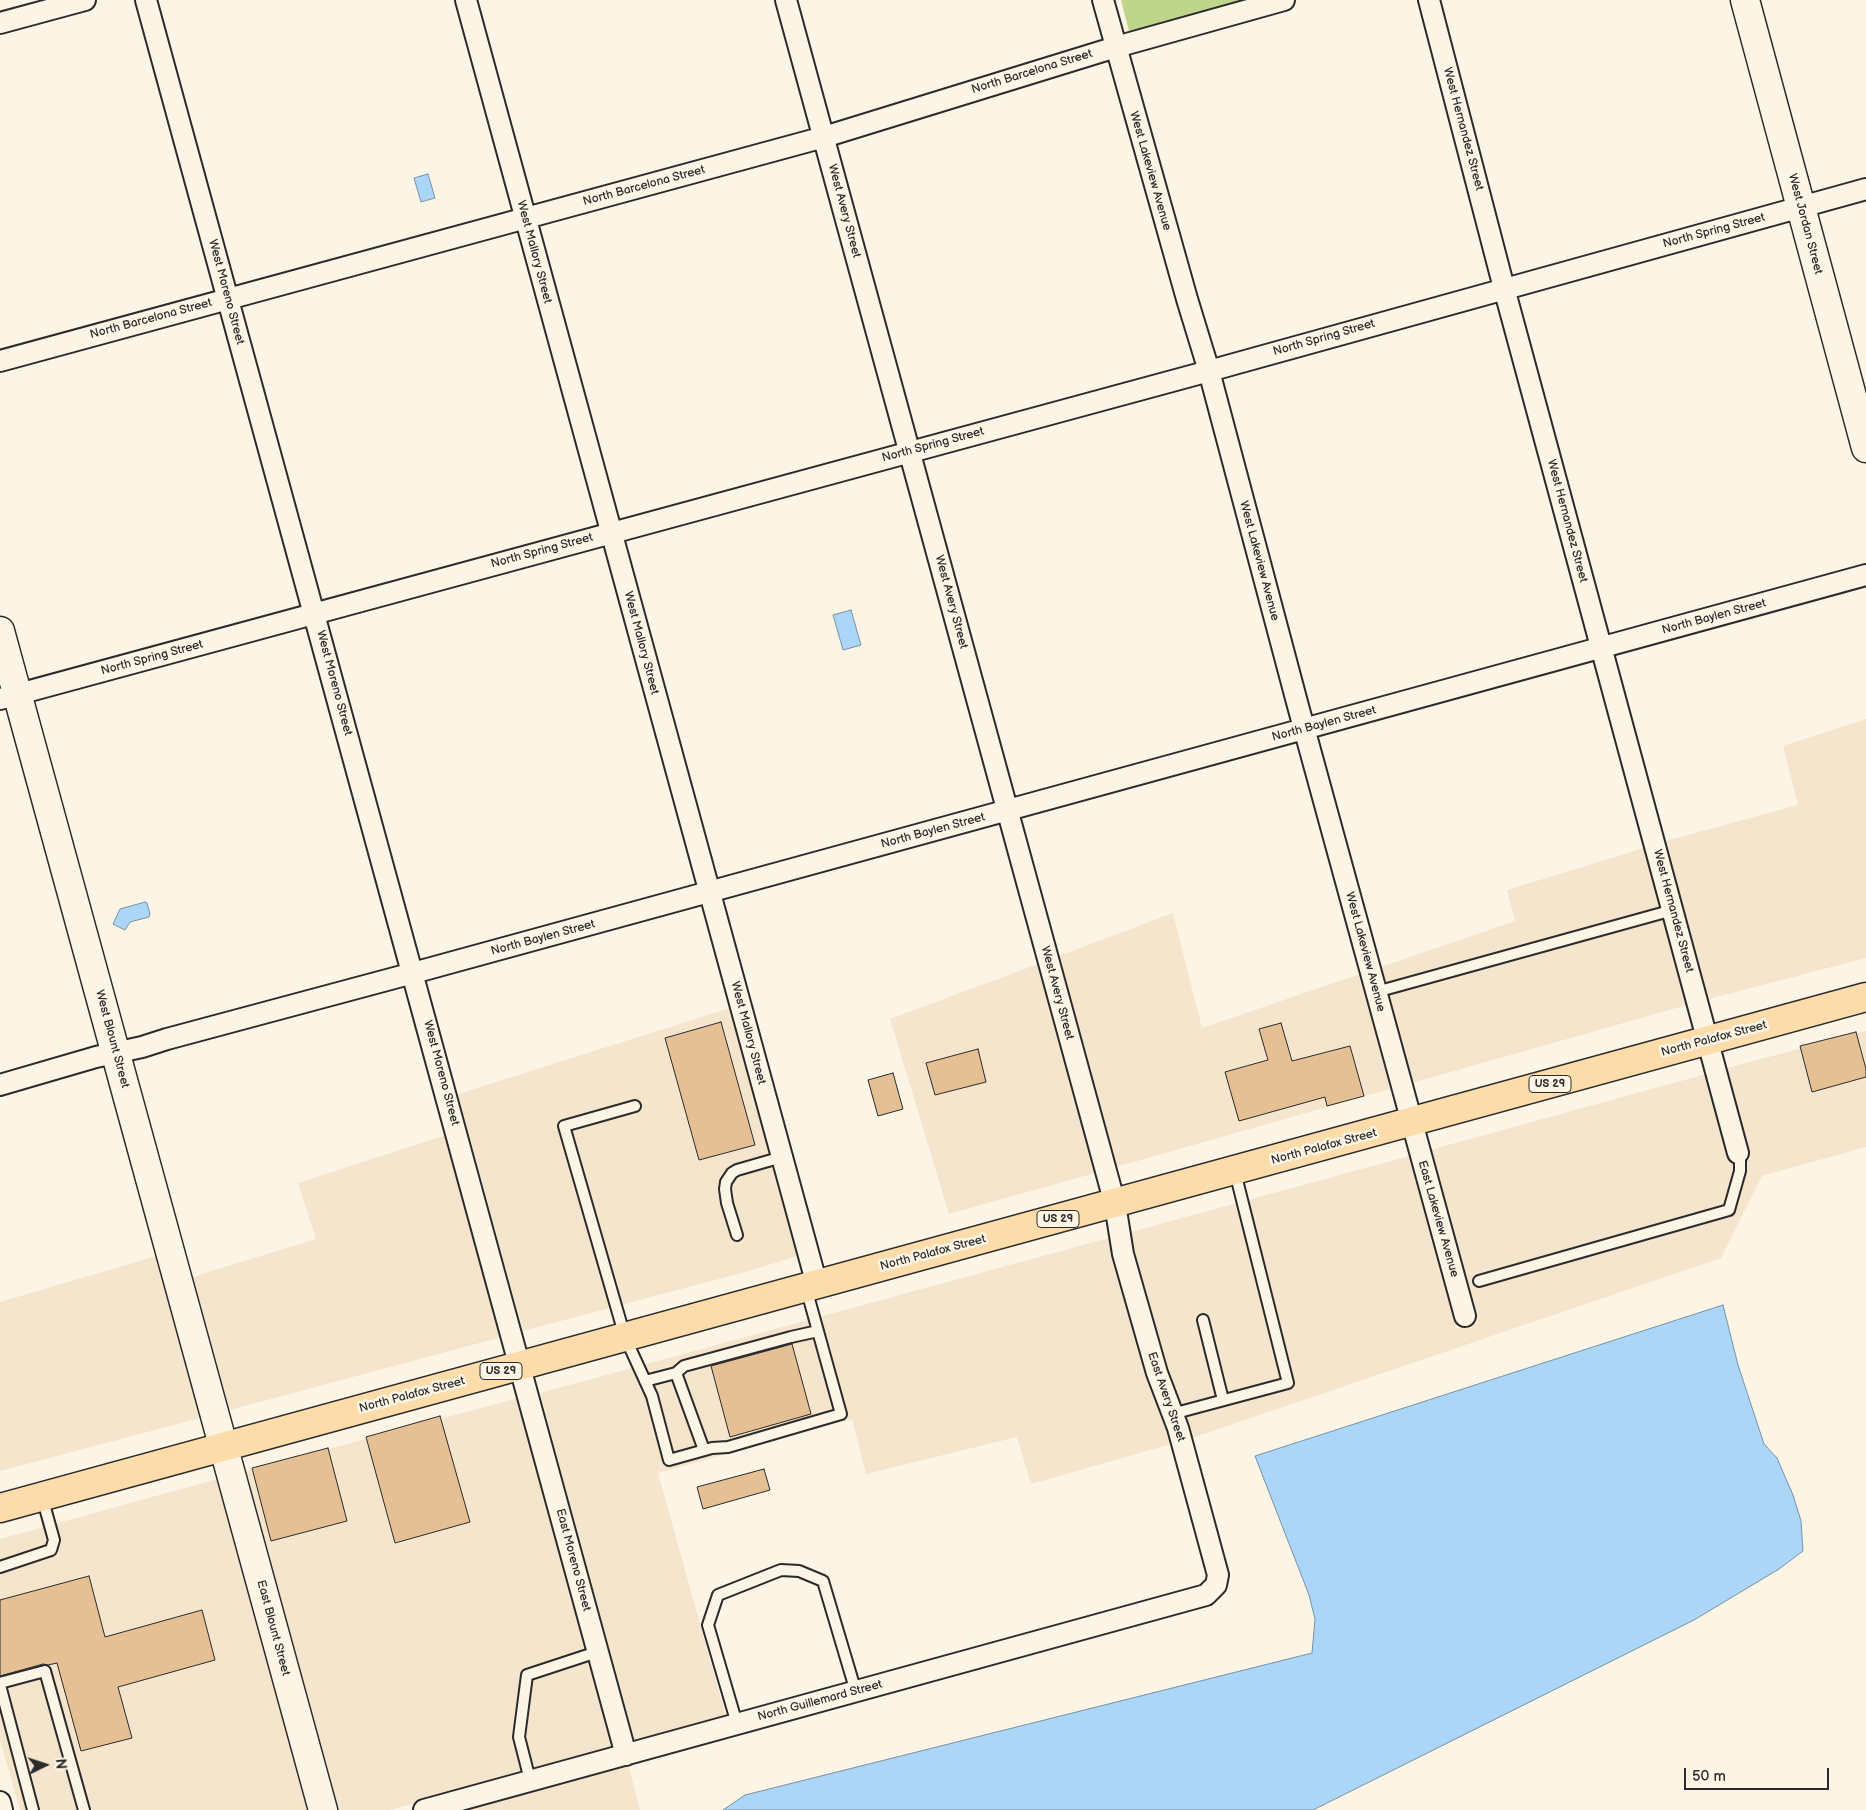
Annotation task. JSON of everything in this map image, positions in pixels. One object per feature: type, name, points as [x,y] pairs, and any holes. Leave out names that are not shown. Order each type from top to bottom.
[{"type":"main road","name":"North Palafox Street","points":[[0,1508],[1866,998]]},
{"type":"street","points":[[0,23],[85,0]]},
{"type":"street","name":"West Moreno Street","points":[[146,0],[521,1366]]},
{"type":"street","name":"West Mallory Street","points":[[466,0],[782,1157],[811,1286]]},
{"type":"street","name":"West Avery Street","points":[[786,0],[1115,1204]]},
{"type":"street","name":"West Lakeview Avenue","points":[[1103,0],[1187,299],[1209,370],[1411,1123]]},
{"type":"street","name":"North Barcelona Street","points":[[0,361],[824,137],[1116,47],[1284,0]]},
{"type":"street","name":"West Hernandez Street","points":[[1429,0],[1504,288],[1738,1153]]},
{"type":"street","name":"West Jordan Street","points":[[1745,0],[1866,448]]},
{"type":"street","name":"North Spring Street","points":[[9,697],[1866,189]]},
{"type":"street","name":"North Baylen Street","points":[[0,1085],[1866,575]]},
{"type":"street","name":"West Blount Street","points":[[0,631],[9,697],[116,1053],[224,1447]]},
{"type":"street","name":"East Lakeview Avenue","points":[[1411,1123],[1465,1316]]},
{"type":"street","name":"East Avery Street","points":[[1115,1204],[1123,1254],[1157,1373],[1178,1428],[1218,1575],[1214,1588]]},
{"type":"street","name":"East Moreno Street","points":[[521,1366],[626,1755]]},
{"type":"street","name":"East Blount Street","points":[[224,1447],[323,1810]]},
{"type":"street","name":"North Guillemard Street","points":[[424,1810],[1206,1595],[1214,1588]]},
{"type":"street","points":[[0,1802],[2,1810]]},
{"type":"lane","points":[[1376,992],[1673,910]]},
{"type":"lane","points":[[634,1106],[564,1126],[625,1337],[652,1396],[669,1460],[704,1450],[728,1447],[841,1414],[818,1331],[811,1286]]},
{"type":"lane","points":[[1478,1281],[1729,1210],[1740,1171],[1738,1153]]},
{"type":"lane","points":[[737,1235],[727,1203],[726,1182],[732,1173],[737,1170],[782,1157]]},
{"type":"lane","points":[[1172,1414],[1288,1382],[1234,1171]]},
{"type":"lane","points":[[1203,1320],[1223,1400]]},
{"type":"lane","points":[[645,1381],[676,1373],[684,1366],[818,1331]]},
{"type":"lane","points":[[676,1373],[704,1450]]},
{"type":"lane","points":[[0,1567],[51,1550],[54,1540],[42,1496]]},
{"type":"lane","points":[[737,1724],[708,1625],[718,1595],[781,1570],[799,1571],[823,1581],[856,1692]]},
{"type":"lane","points":[[530,1780],[519,1738],[527,1675],[597,1652]]},
{"type":"lane","points":[[33,1810],[0,1684],[45,1671],[84,1810]]},
{"type":"shaded area","points":[[1866,719],[1866,958],[1709,999],[1666,841],[1798,805],[1783,746]]},
{"type":"shaded area","points":[[1644,848],[1687,1005],[1412,1083],[1381,967],[1515,921],[1507,890]]},
{"type":"shaded area","points":[[1173,913],[1202,1028],[1360,974],[1390,1089],[1116,1167],[1059,956]]},
{"type":"shaded area","points":[[1038,964],[1095,1173],[949,1214],[890,1019]]},
{"type":"shaded area","points":[[730,1008],[797,1256],[749,1271],[523,1331],[458,1094]]},
{"type":"shaded area","points":[[1866,1031],[1866,1147],[1762,1176],[1721,1258],[1192,1438],[1167,1370],[1134,1251],[1131,1232],[1409,1156],[1457,1328],[1478,1323],[1430,1150],[1706,1074],[1730,1164],[1751,1160],[1727,1068]]},
{"type":"shaded area","points":[[446,1135],[502,1337],[226,1411],[189,1278],[316,1239],[298,1183]]},
{"type":"shaded area","points":[[1109,1238],[1112,1256],[1146,1375],[1171,1444],[1031,1484],[1017,1437],[866,1474],[852,1419],[658,1473],[726,1717],[634,1742],[540,1393]]},
{"type":"shaded area","points":[[160,1255],[204,1417],[0,1471],[0,1302]]},
{"type":"shaded area","points":[[518,1398],[613,1748],[390,1810],[334,1810],[243,1472]]},
{"type":"shaded area","points":[[221,1478],[311,1810],[20,1810],[0,1740],[0,1539]]},
{"type":"shaded area","points":[[628,1764],[640,1810],[463,1810]]},
{"type":"green space","points":[[1121,0],[1249,0],[1130,35]]},
{"type":"water","points":[[428,174],[435,198],[421,202],[414,178]]},
{"type":"water","points":[[851,610],[861,645],[843,650],[833,615]]},
{"type":"water","points":[[145,902],[150,914],[149,917],[130,922],[125,930],[113,924],[120,909]]},
{"type":"water","points":[[1723,1305],[1738,1365],[1764,1444],[1777,1458],[1793,1495],[1801,1521],[1803,1551],[1779,1569],[1694,1620],[1313,1810],[723,1810],[745,1795],[1312,1653],[1315,1619],[1309,1595],[1255,1456]]},
{"type":"building","points":[[721,1022],[755,1145],[699,1160],[665,1038]]},
{"type":"building","points":[[1281,1023],[1292,1061],[1350,1046],[1364,1096],[1327,1106],[1325,1097],[1239,1121],[1225,1072],[1268,1060],[1259,1029]]},
{"type":"building","points":[[1856,1032],[1866,1069],[1866,1077],[1812,1092],[1800,1046]]},
{"type":"building","points":[[978,1049],[986,1082],[935,1095],[926,1063]]},
{"type":"building","points":[[893,1073],[903,1109],[878,1116],[868,1080]]},
{"type":"building","points":[[792,1344],[811,1414],[730,1437],[711,1366]]},
{"type":"building","points":[[440,1416],[470,1522],[395,1543],[366,1437]]},
{"type":"building","points":[[328,1448],[347,1521],[271,1541],[252,1468]]},
{"type":"building","points":[[764,1469],[770,1490],[703,1509],[697,1487]]},
{"type":"building","points":[[89,1576],[105,1637],[202,1610],[215,1660],[118,1687],[132,1738],[81,1751],[57,1663],[43,1664],[0,1676],[0,1600]]}]
